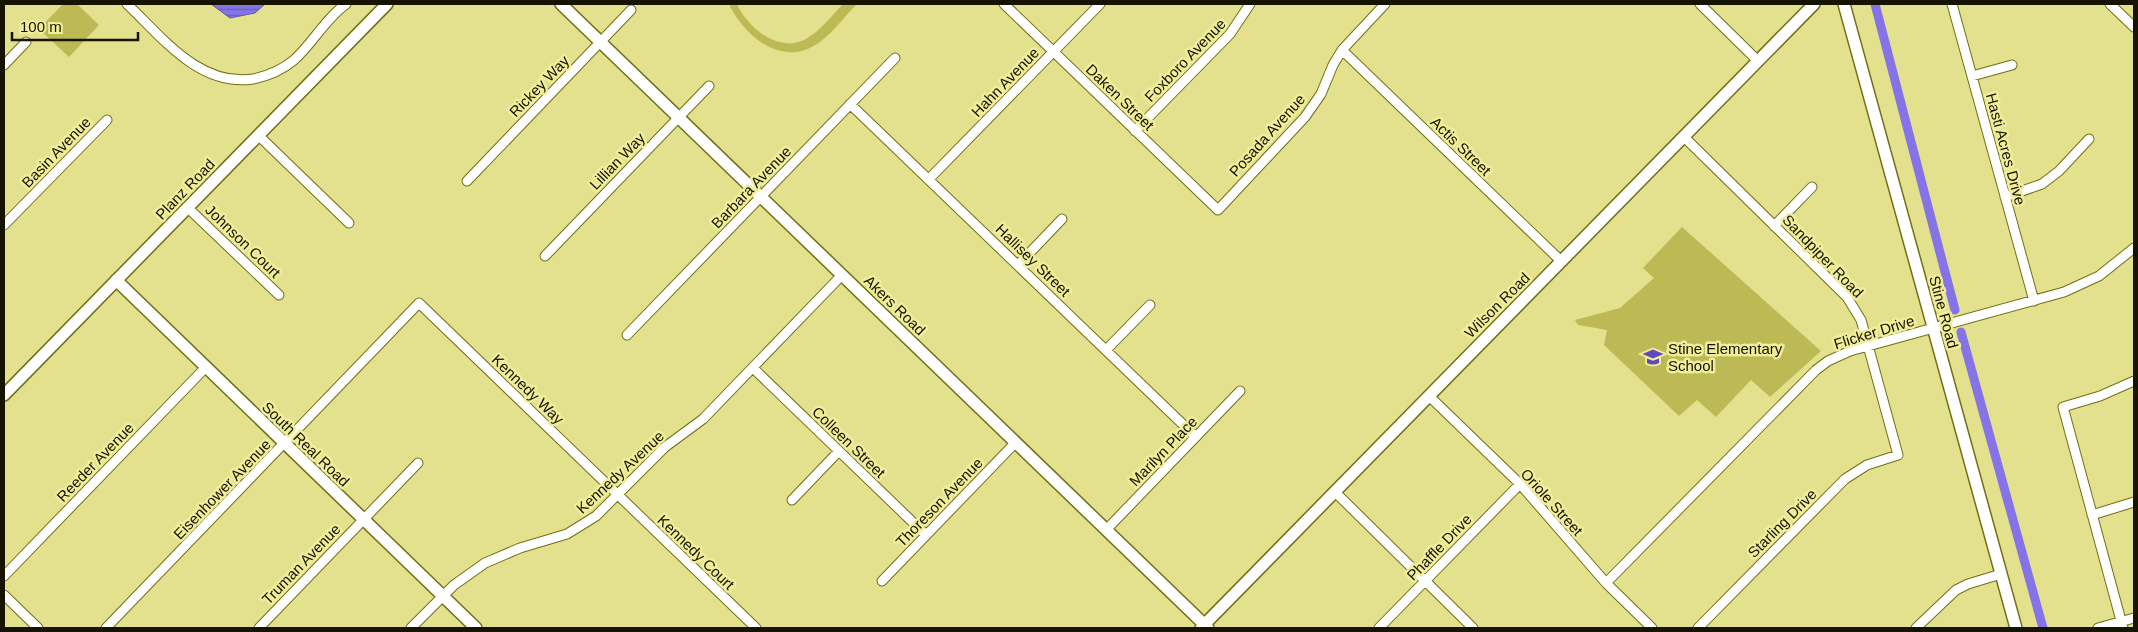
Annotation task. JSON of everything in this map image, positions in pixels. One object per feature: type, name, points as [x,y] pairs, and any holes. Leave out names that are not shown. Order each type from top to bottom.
[{"type":"street","points":[[127,4],[195,66],[208,73],[232,80],[259,78],[282,68],[293,60],[317,35],[328,20],[346,4]]},
{"type":"street","name":"Planz Road","points":[[4,395],[387,4]]},
{"type":"street","name":"Akers Road","points":[[561,4],[1016,442],[1205,627]]},
{"type":"street","name":"Daken Street","points":[[1004,4],[1218,210]]},
{"type":"street","name":"Hahn Avenue","points":[[929,180],[1100,4]]},
{"type":"street","name":"Foxboro Avenue","points":[[1135,131],[1230,34],[1250,4]]},
{"type":"street","name":"Posada Avenue","points":[[1218,210],[1306,117],[1321,94],[1342,50],[1385,4]]},
{"type":"street","points":[[1700,4],[1758,61]]},
{"type":"street","name":"Wilson Road","points":[[1205,627],[1334,492],[1814,4]]},
{"type":"street","name":"Stine Road","points":[[1844,4],[2016,628]]},
{"type":"street","name":"Hasti Acres Drive","points":[[1952,4],[2034,301]]},
{"type":"street","points":[[2110,4],[2134,28]]},
{"type":"street","name":"Rickey Way","points":[[467,181],[631,10]]},
{"type":"street","points":[[4,65],[26,42]]},
{"type":"street","name":"Actis Street","points":[[1342,50],[1561,261]]},
{"type":"street","name":"Barbara Avenue","points":[[627,335],[895,58]]},
{"type":"street","points":[[1972,76],[2012,65]]},
{"type":"street","name":"Lillian Way","points":[[545,256],[710,86]]},
{"type":"street","name":"Hallisey Street","points":[[850,104],[1196,437]]},
{"type":"street","name":"Basin Avenue","points":[[4,225],[107,120]]},
{"type":"street","points":[[258,135],[349,222]]},
{"type":"street","name":"Sandpiper Road","points":[[1684,137],[1847,297],[1861,320],[1898,455]]},
{"type":"street","points":[[2005,197],[2042,184],[2059,171],[2089,140]]},
{"type":"street","points":[[1774,226],[1812,187]]},
{"type":"street","name":"Johnson Court","points":[[188,207],[278,295]]},
{"type":"street","points":[[1018,265],[1062,219]]},
{"type":"street","name":"Flicker Drive","points":[[1606,583],[1816,370],[1841,354],[2064,292],[2090,281],[2115,265],[2134,248]]},
{"type":"street","name":"Kennedy Avenue","points":[[411,628],[442,596],[469,573],[485,563],[520,548],[552,540],[583,526],[618,495],[665,448],[704,419],[842,275]]},
{"type":"street","name":"South Real Road","points":[[116,280],[476,628]]},
{"type":"street","name":"Eisenhower Avenue","points":[[106,628],[420,303]]},
{"type":"street","name":"Kennedy Way","points":[[420,303],[618,495]]},
{"type":"street","points":[[1106,350],[1150,305]]},
{"type":"street","name":"Reeder Avenue","points":[[4,576],[206,367]]},
{"type":"street","name":"Colleen Street","points":[[753,368],[926,535]]},
{"type":"street","points":[[2122,625],[2063,407],[2100,396],[2134,381]]},
{"type":"street","name":"Marilyn Place","points":[[1106,530],[1240,391]]},
{"type":"street","name":"Oriole Street","points":[[1429,396],[1520,484],[1606,583],[1652,628]]},
{"type":"street","name":"Thoreson Avenue","points":[[882,581],[1016,442]]},
{"type":"street","points":[[792,500],[839,451]]},
{"type":"street","name":"Starling Drive","points":[[1698,628],[1845,479],[1867,465],[1898,455]]},
{"type":"street","name":"Truman Avenue","points":[[258,628],[418,463]]},
{"type":"street","name":"Phaffle Drive","points":[[1379,628],[1520,484]]},
{"type":"street","points":[[1334,492],[1473,628]]},
{"type":"street","name":"Kennedy Court","points":[[618,495],[756,628]]},
{"type":"street","points":[[2092,515],[2134,502]]},
{"type":"street","points":[[1916,628],[1956,590],[1968,584],[2001,574]]},
{"type":"street","points":[[4,595],[38,628]]},
{"type":"street","points":[[2098,628],[2122,625],[2134,618]]},
{"type":"shaded area","points":[[63,4],[77,4],[99,25],[69,57],[39,29]]},
{"type":"shaded area","points":[[211,4],[265,4],[255,13],[230,18]]},
{"type":"shaded area","points":[[729,4],[737,4],[749,22],[767,37],[777,42],[788,43],[799,42],[814,34],[843,4],[857,4],[818,43],[799,52],[787,52],[774,49],[752,35],[735,15]]},
{"type":"shaded area","points":[[1682,227],[1821,351],[1770,397],[1751,380],[1716,417],[1697,400],[1679,416],[1604,345],[1607,330],[1578,325],[1575,320],[1620,308],[1654,278],[1643,268]]},
{"type":"waterway","points":[[1875,4],[1955,310]]},
{"type":"waterway","points":[[1961,332],[2043,628]]},
{"type":"place","name":"Stine Elementary School","points":[[1653,357]]}]
